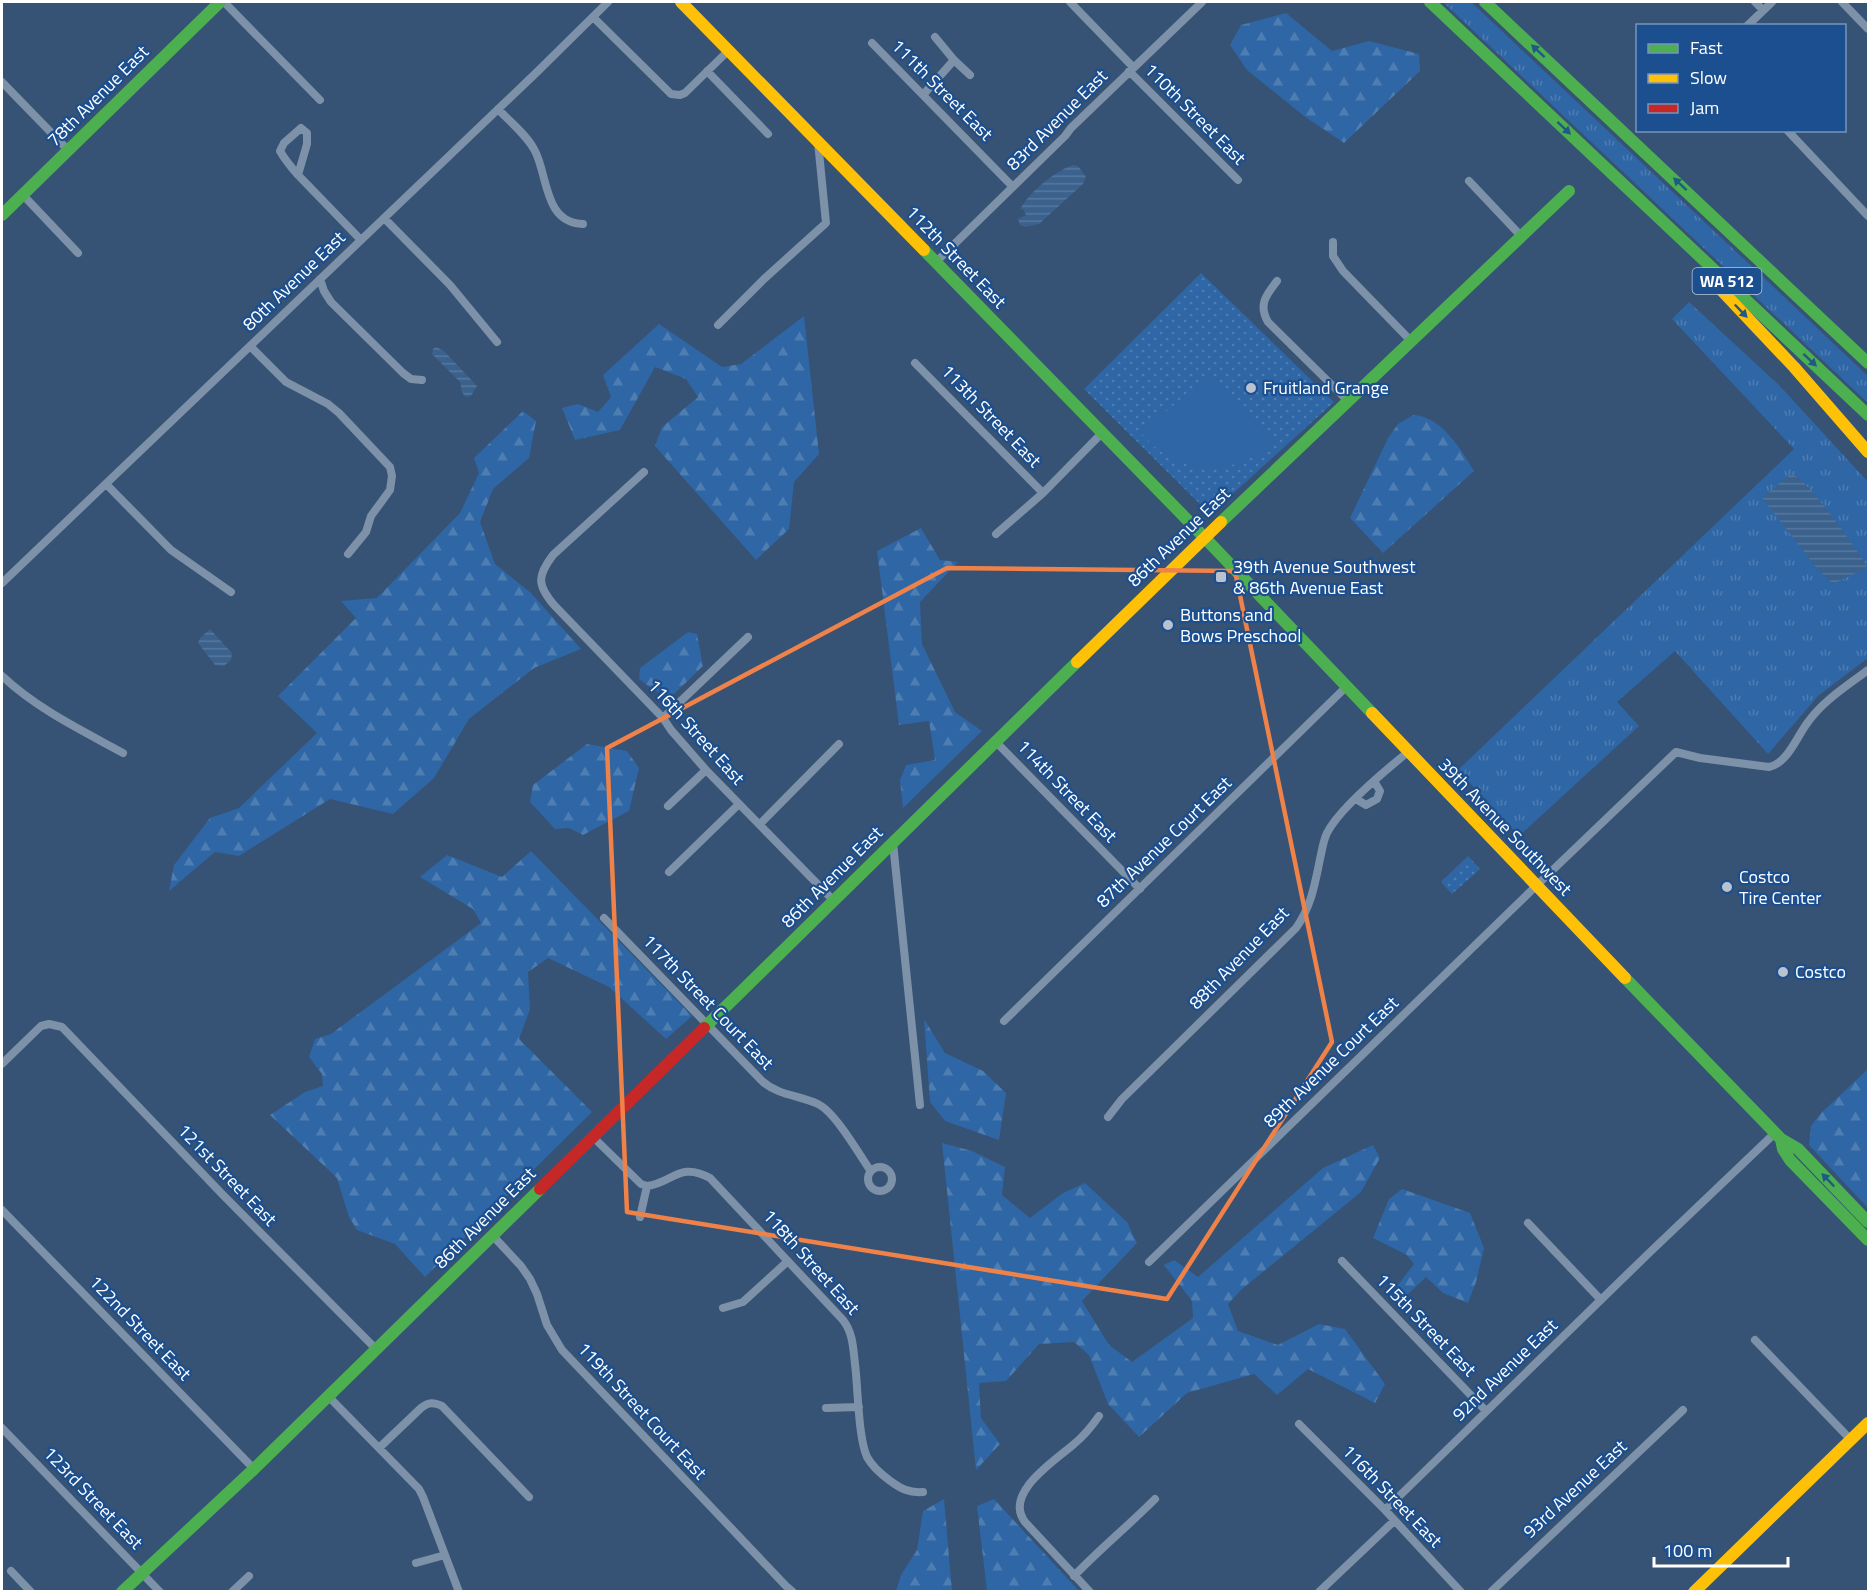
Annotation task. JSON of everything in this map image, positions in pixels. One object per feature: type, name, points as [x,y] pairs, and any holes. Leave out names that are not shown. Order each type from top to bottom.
[{"type":"main road","name":"78th Avenue East","points":[[2,215],[222,2]]},
{"type":"main road","name":"112th Street East","points":[[681,2],[1204,537]]},
{"type":"main road","name":"WA 512","points":[[1430,2],[1869,415]]},
{"type":"main road","name":"WA 512","points":[[1485,2],[1869,363]]},
{"type":"main road","points":[[1585,147],[1786,358],[1869,452]]},
{"type":"main road","name":"86th Avenue East","points":[[122,1592],[377,1350],[1204,537],[1569,191]]},
{"type":"main road","points":[[1722,224],[1869,352]]},
{"type":"main road","name":"39th Avenue Southwest","points":[[1204,537],[1778,1136],[1798,1149],[1869,1222]]},
{"type":"main road","name":"39th Avenue Southwest","points":[[1778,1136],[1790,1160],[1869,1240]]},
{"type":"main road","points":[[1694,1592],[1869,1423]]},
{"type":"street","points":[[222,2],[320,100]]},
{"type":"street","name":"80th Avenue East","points":[[2,583],[608,2]]},
{"type":"street","name":"110th Street East","points":[[1070,2],[1238,180]]},
{"type":"street","name":"83rd Avenue East","points":[[936,262],[1202,2]]},
{"type":"street","points":[[1755,2],[1763,10]]},
{"type":"street","points":[[1749,24],[1772,2]]},
{"type":"street","points":[[1842,2],[1869,28]]},
{"type":"street","points":[[593,17],[671,94],[685,93],[729,50]]},
{"type":"street","points":[[935,38],[970,75]]},
{"type":"street","name":"111th Street East","points":[[872,43],[1013,186]]},
{"type":"street","points":[[923,95],[954,60]]},
{"type":"street","points":[[707,71],[768,134]]},
{"type":"street","points":[[2,81],[69,151]]},
{"type":"street","points":[[498,109],[536,152],[545,187],[556,209],[573,223],[583,224]]},
{"type":"street","points":[[298,175],[307,144],[307,133],[302,128],[284,143],[280,151],[298,175],[361,240]]},
{"type":"street","points":[[1789,132],[1869,216]]},
{"type":"street","points":[[718,325],[772,271],[826,223],[818,141]]},
{"type":"street","points":[[1468,181],[1521,236]]},
{"type":"street","points":[[23,195],[78,253]]},
{"type":"street","points":[[384,218],[450,285],[497,342]]},
{"type":"street","points":[[1333,242],[1333,256],[1343,271],[1411,341]]},
{"type":"street","points":[[320,279],[331,302],[403,374],[411,379],[422,380]]},
{"type":"street","points":[[1277,281],[1263,304],[1268,322],[1348,401]]},
{"type":"street","points":[[250,346],[286,382],[319,399],[339,413],[390,467],[392,476],[390,490],[371,516],[366,532],[348,554]]},
{"type":"street","name":"113th Street East","points":[[915,363],[1042,493]]},
{"type":"street","points":[[996,534],[1042,493],[1102,433]]},
{"type":"street","name":"116th Street East","points":[[644,472],[553,555],[542,570],[540,580],[546,596],[663,718],[706,770],[834,901]]},
{"type":"street","points":[[106,484],[171,550],[231,592]]},
{"type":"street","points":[[663,718],[748,637]]},
{"type":"street","name":"89th Avenue Court East","points":[[1149,1262],[1676,752],[1700,758],[1774,766],[1785,756],[1815,713],[1832,697],[1869,670]]},
{"type":"street","points":[[2,676],[30,699],[61,719],[123,753]]},
{"type":"street","name":"87th Avenue Court East","points":[[1004,1021],[1346,687]]},
{"type":"street","name":"114th Street East","points":[[996,742],[1140,889]]},
{"type":"street","points":[[760,824],[839,744]]},
{"type":"street","name":"88th Avenue East","points":[[1108,1117],[1122,1099],[1296,928],[1304,917],[1313,894],[1327,833],[1341,814],[1374,781],[1408,752]]},
{"type":"street","points":[[668,806],[706,770]]},
{"type":"street","points":[[1356,799],[1366,805],[1377,798],[1380,791],[1374,781]]},
{"type":"street","points":[[669,872],[739,804]]},
{"type":"street","points":[[893,843],[920,1106]]},
{"type":"street","name":"117th Street Court East","points":[[604,918],[768,1087],[817,1104],[829,1113],[870,1170]]},
{"type":"street","name":"121st Street East","points":[[2,1064],[41,1026],[49,1023],[62,1027],[223,1195],[377,1350]]},
{"type":"street","name":"92nd Avenue East","points":[[1385,1510],[1648,1254],[1778,1136]]},
{"type":"street","points":[[593,1137],[641,1184],[647,1186],[640,1217]]},
{"type":"street","name":"118th Street East","points":[[647,1186],[681,1172],[701,1174],[710,1178],[843,1320],[853,1343],[865,1450],[871,1463],[903,1490],[911,1493],[923,1492]]},
{"type":"street","name":"122nd Street East","points":[[2,1210],[254,1468]]},
{"type":"street","points":[[1528,1223],[1601,1300]]},
{"type":"street","name":"119th Street Court East","points":[[493,1236],[530,1279],[548,1325],[562,1350],[793,1592]]},
{"type":"street","points":[[723,1308],[743,1302],[788,1261]]},
{"type":"street","name":"115th Street East","points":[[1342,1261],[1486,1411]]},
{"type":"street","points":[[1755,1340],[1851,1440]]},
{"type":"street","points":[[328,1396],[412,1482],[423,1497],[459,1592]]},
{"type":"street","points":[[379,1448],[426,1404],[442,1406],[529,1497]]},
{"type":"street","points":[[826,1408],[859,1407]]},
{"type":"street","name":"93rd Avenue East","points":[[1491,1592],[1683,1410]]},
{"type":"street","points":[[1090,1592],[1025,1522],[1020,1515],[1019,1508],[1022,1496],[1030,1482],[1077,1442],[1099,1416]]},
{"type":"street","name":"116th Street East","points":[[1299,1424],[1385,1510],[1461,1592]]},
{"type":"street","name":"123rd Street East","points":[[2,1428],[160,1592]]},
{"type":"street","points":[[1074,1575],[1155,1499]]},
{"type":"street","points":[[1319,1592],[1394,1521]]},
{"type":"street","points":[[416,1563],[445,1555]]},
{"type":"street","points":[[11,1571],[31,1592]]},
{"type":"street","points":[[232,1592],[249,1576]]},
{"type":"highlighted area","points":[[947,568],[1235,571],[1332,1042],[1167,1299],[627,1212],[607,748]]},
{"type":"green space","points":[[1443,2],[1471,2],[1868,376],[1868,403]]},
{"type":"green space","points":[[1286,13],[1332,51],[1369,41],[1419,54],[1420,71],[1344,143],[1304,116],[1247,70],[1230,45],[1241,25]]},
{"type":"green space","points":[[1201,273],[1334,402],[1216,509],[1203,507],[1084,389]]},
{"type":"green space","points":[[1689,302],[1779,385],[1868,482],[1868,658],[1818,696],[1768,754],[1675,651],[1617,702],[1639,726],[1519,836],[1458,770],[1794,449],[1672,319]]},
{"type":"green space","points":[[804,316],[819,454],[794,482],[789,529],[756,560],[655,446],[662,427],[698,397],[686,379],[655,367],[620,430],[575,440],[562,408],[578,404],[598,412],[611,397],[603,375],[659,324],[722,367],[741,364]]},
{"type":"green space","points":[[1211,373],[1273,444],[1239,463],[1205,468],[1188,465],[1171,458],[1156,448],[1141,433]]},
{"type":"green space","points":[[523,411],[536,421],[529,458],[493,489],[480,522],[495,564],[531,593],[581,649],[534,668],[469,719],[434,778],[393,814],[330,799],[239,856],[215,852],[169,891],[174,865],[210,818],[239,808],[317,733],[278,696],[356,618],[341,601],[377,598],[460,513],[479,473],[474,458]]},
{"type":"green space","points":[[1413,415],[1433,421],[1441,427],[1463,453],[1474,471],[1383,553],[1350,518],[1388,438],[1398,424]]},
{"type":"green space","points":[[921,528],[940,560],[958,562],[920,602],[922,644],[955,712],[982,731],[903,808],[900,780],[906,765],[935,760],[929,721],[899,725],[877,551]]},
{"type":"green space","points":[[688,632],[697,634],[703,666],[673,695],[655,691],[639,679],[640,668]]},
{"type":"green space","points":[[587,744],[627,751],[639,768],[629,811],[583,835],[569,828],[555,829],[530,802],[533,785]]},
{"type":"green space","points":[[531,851],[692,1016],[666,1039],[609,987],[548,958],[528,972],[530,1009],[519,1039],[592,1112],[425,1277],[395,1244],[357,1230],[349,1217],[337,1178],[270,1115],[305,1092],[323,1086],[322,1074],[309,1057],[315,1039],[331,1034],[481,923],[473,909],[420,877],[447,855],[502,877]]},
{"type":"green space","points":[[1468,856],[1480,869],[1452,894],[1441,882]]},
{"type":"green space","points":[[924,1019],[945,1053],[983,1071],[1006,1093],[999,1140],[945,1121],[930,1102]]},
{"type":"green space","points":[[1868,1069],[1868,1208],[1809,1145],[1811,1126],[1820,1114]]},
{"type":"green space","points":[[942,1143],[972,1151],[1005,1167],[1002,1195],[1030,1218],[1063,1193],[1085,1183],[1127,1222],[1137,1243],[1082,1301],[1109,1345],[1132,1362],[1193,1318],[1192,1301],[1164,1265],[1174,1260],[1198,1277],[1323,1168],[1373,1145],[1380,1158],[1361,1192],[1242,1289],[1228,1304],[1238,1331],[1278,1345],[1319,1324],[1345,1329],[1385,1384],[1375,1403],[1308,1369],[1277,1395],[1254,1374],[1187,1393],[1139,1437],[1108,1404],[1089,1355],[1074,1342],[1039,1344],[1006,1381],[979,1383],[981,1418],[1000,1444],[976,1470]]},
{"type":"green space","points":[[1402,1189],[1470,1213],[1484,1248],[1476,1282],[1468,1303],[1443,1293],[1426,1277],[1407,1295],[1414,1305],[1408,1313],[1391,1294],[1414,1264],[1407,1255],[1373,1238],[1389,1199]]},
{"type":"green space","points":[[944,1499],[952,1591],[896,1591],[901,1575],[917,1550],[923,1511]]},
{"type":"green space","points":[[994,1499],[1079,1591],[987,1591],[977,1506]]},
{"type":"shaded area","points":[[1073,165],[1078,166],[1086,177],[1083,184],[1039,224],[1026,227],[1020,225],[1018,219],[1026,215],[1023,209],[1020,210],[1035,190],[1051,177]]},
{"type":"shaded area","points":[[436,347],[444,351],[477,386],[471,396],[464,395],[460,382],[432,354]]},
{"type":"shaded area","points":[[1791,474],[1808,487],[1831,515],[1867,566],[1866,568],[1833,584],[1815,566],[1763,499]]},
{"type":"shaded area","points":[[210,629],[232,653],[231,660],[224,666],[215,665],[198,643]]},
{"type":"traffic: fast","points":[[2,215],[220,2]]},
{"type":"traffic: fast","points":[[1430,2],[1868,415]]},
{"type":"traffic: fast","points":[[1485,2],[1868,363]]},
{"type":"traffic: fast","points":[[1221,522],[1569,191]]},
{"type":"traffic: fast","points":[[924,250],[1372,713]]},
{"type":"traffic: fast","points":[[704,1028],[1077,662]]},
{"type":"traffic: fast","points":[[1625,978],[1781,1139],[1798,1149],[1868,1222]]},
{"type":"traffic: fast","points":[[1781,1139],[1783,1149],[1790,1160],[1868,1240]]},
{"type":"traffic: fast","points":[[122,1592],[254,1469],[540,1189]]},
{"type":"traffic: slow","points":[[681,2],[924,250]]},
{"type":"traffic: slow","points":[[1707,275],[1794,367],[1868,452]]},
{"type":"traffic: slow","points":[[1077,662],[1221,522]]},
{"type":"traffic: slow","points":[[1372,713],[1625,978]]},
{"type":"traffic: slow","points":[[1694,1592],[1868,1423]]},
{"type":"traffic: jam","points":[[540,1189],[704,1028]]},
{"type":"place","name":"Fruitland Grange","points":[[1251,388]]},
{"type":"place","name":"39th Avenue Southwest & 86th Avenue East","points":[[1221,577]]},
{"type":"place","name":"Buttons and Bows Preschool","points":[[1168,625]]},
{"type":"place","name":"Costco Tire Center","points":[[1727,887]]},
{"type":"place","name":"Costco","points":[[1783,972]]}]
